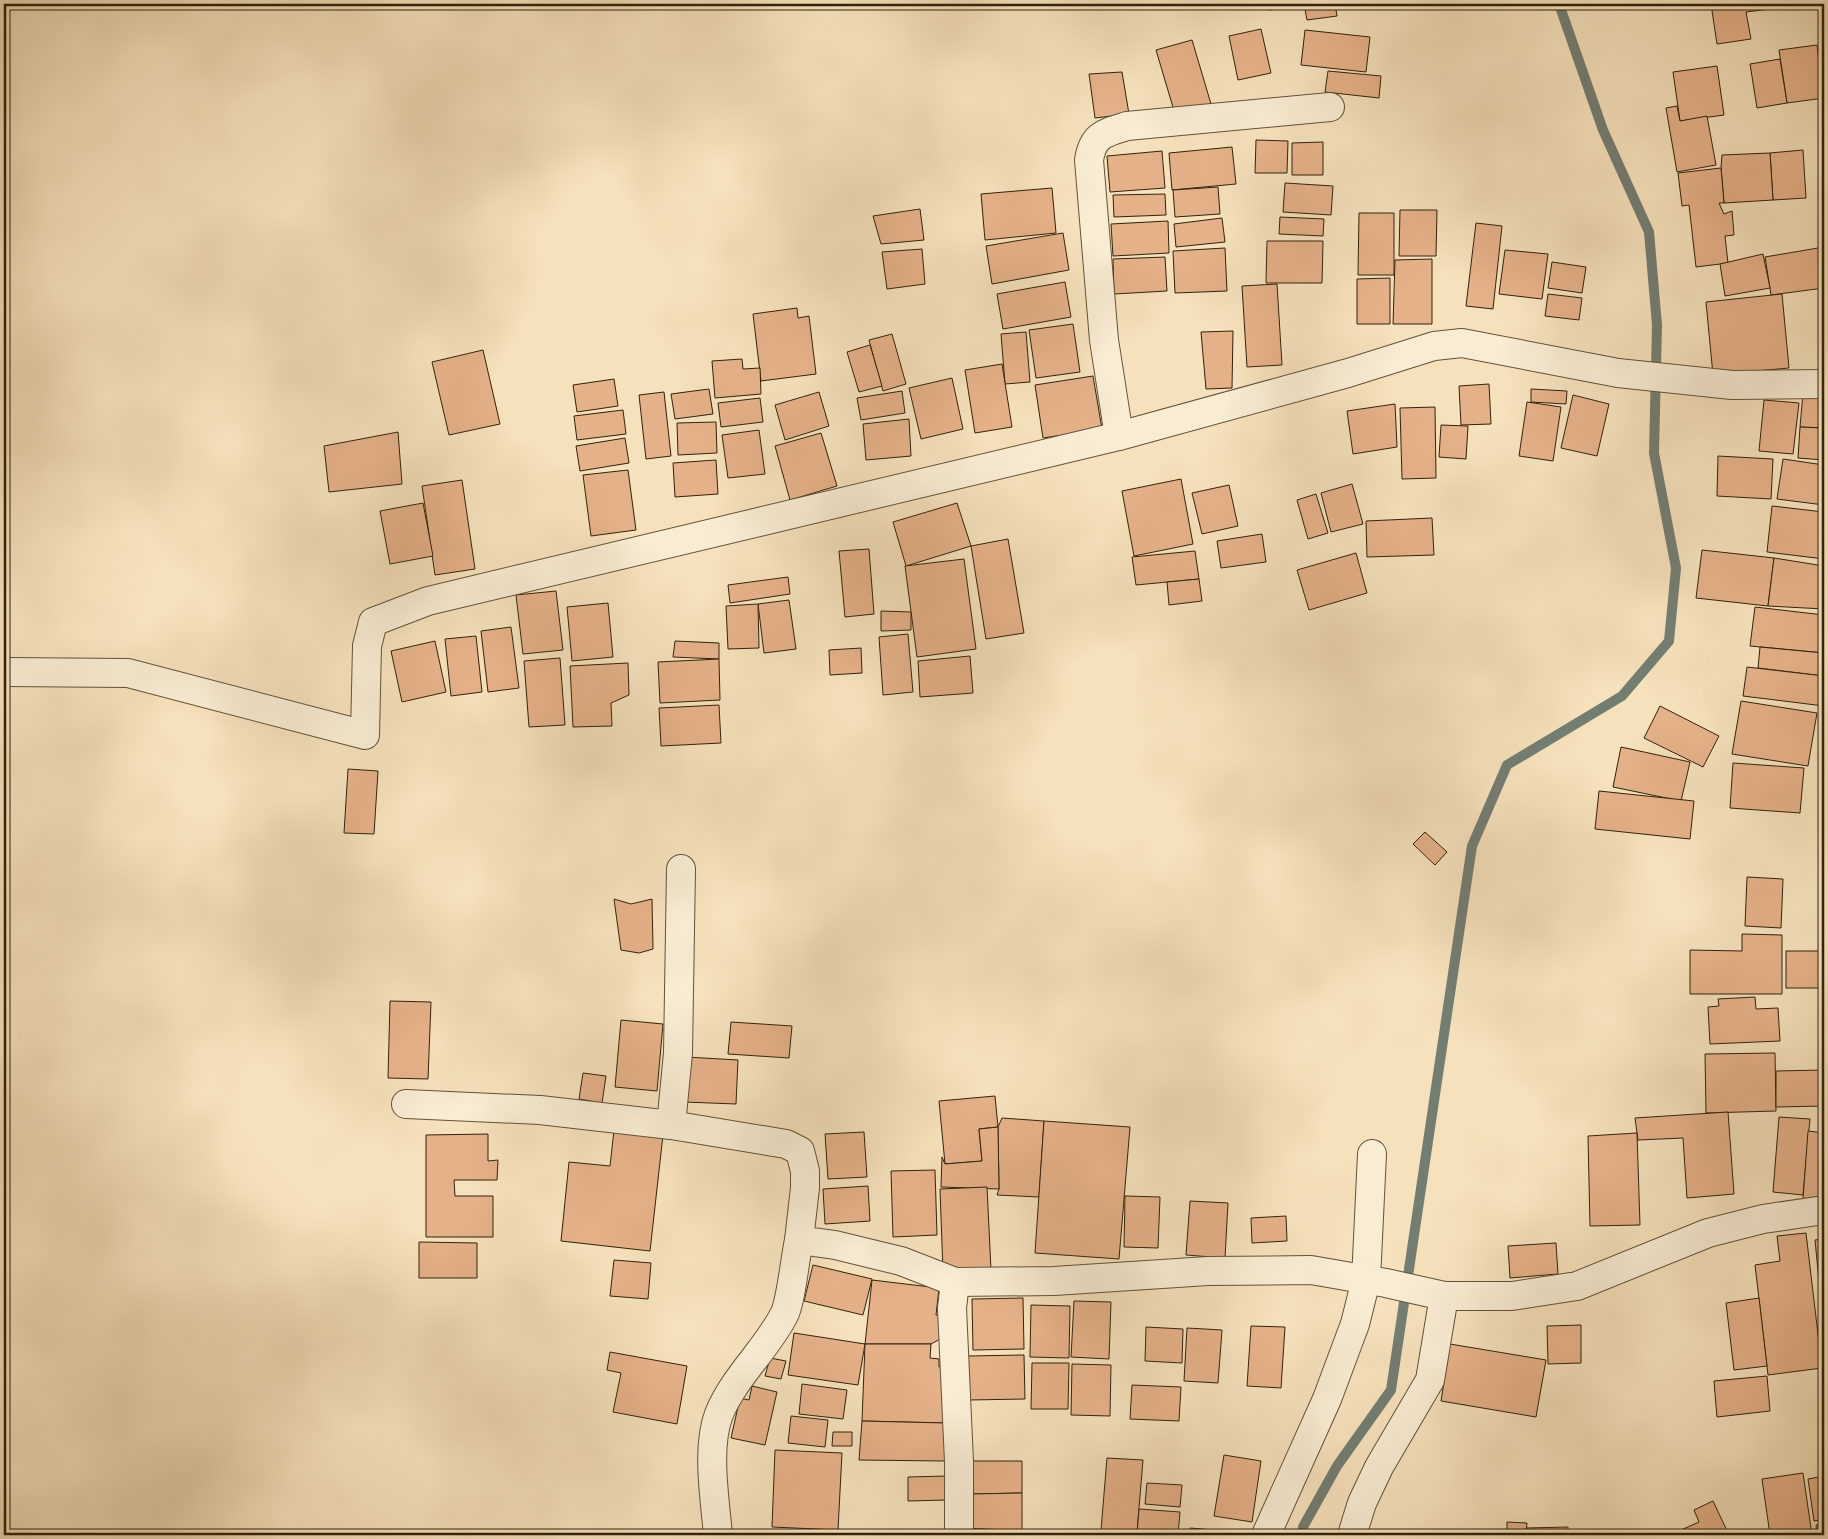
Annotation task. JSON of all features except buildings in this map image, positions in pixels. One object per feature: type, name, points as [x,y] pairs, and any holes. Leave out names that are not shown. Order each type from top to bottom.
[{"type":"street","points":[[1119,436],[1104,340],[1089,160],[1091,147],[1096,139],[1127,126],[1330,107]]},
{"type":"street","points":[[4,672],[128,673],[365,735],[367,646],[373,622],[428,601],[1119,436],[1348,373],[1434,346],[1462,344],[1618,373],[1700,380],[1732,385],[1824,384]]},
{"type":"street","points":[[671,1125],[678,1052],[681,869]]},
{"type":"street","points":[[406,1104],[540,1110],[671,1125],[786,1144],[800,1151],[805,1171],[805,1188],[799,1240],[785,1314],[734,1387],[719,1414],[715,1431],[713,1465],[718,1535]]},
{"type":"street","points":[[1266,1535],[1327,1399],[1355,1324],[1376,1281],[1372,1154]]},
{"type":"street","points":[[799,1240],[835,1245],[901,1261],[955,1282],[1054,1281],[1208,1271],[1311,1270],[1376,1281],[1444,1296],[1512,1296],[1576,1286],[1708,1233],[1762,1219],[1824,1210]]},
{"type":"street","points":[[955,1282],[952,1308],[959,1462],[958,1535]]},
{"type":"street","points":[[1352,1535],[1362,1503],[1379,1467],[1430,1380],[1444,1296]]},
{"type":"waterway","points":[[1302,1535],[1303,1527],[1337,1466],[1391,1390],[1472,846],[1507,765],[1622,696],[1669,641],[1676,568],[1654,453],[1657,325],[1649,232],[1603,130],[1559,4]]}]
